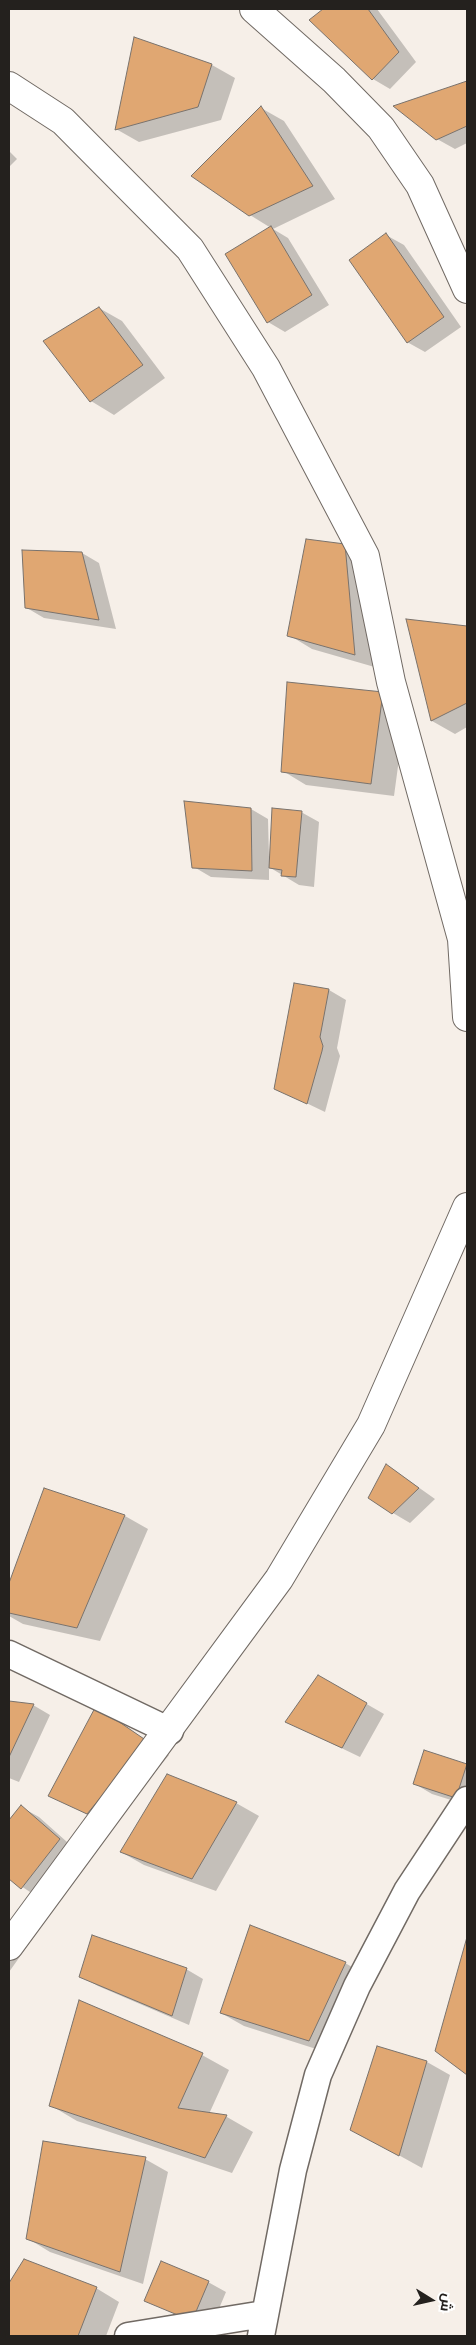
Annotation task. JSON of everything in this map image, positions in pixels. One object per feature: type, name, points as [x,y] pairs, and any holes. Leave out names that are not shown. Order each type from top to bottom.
[{"type":"street","points":[[254,9],[334,80],[381,128],[420,185],[467,289]]},
{"type":"street","points":[[9,86],[63,121],[190,249],[266,368],[365,556],[391,682],[462,939],[467,1018]]},
{"type":"street","points":[[9,1946],[170,1731],[280,1579],[371,1425],[467,1208]]},
{"type":"street","points":[[9,1654],[170,1731]]},
{"type":"street","points":[[128,2336],[262,2325],[293,2170],[318,2076],[357,1986],[407,1891],[467,1800]]},
{"type":"building","points":[[323,9],[368,9],[399,52],[372,80],[309,20]]},
{"type":"building","points":[[134,37],[212,64],[198,107],[115,130]]},
{"type":"building","points":[[467,81],[467,126],[436,140],[393,106]]},
{"type":"building","points":[[261,106],[313,186],[249,216],[191,176]]},
{"type":"building","points":[[271,226],[312,295],[267,323],[225,254]]},
{"type":"building","points":[[386,233],[444,317],[407,343],[349,260]]},
{"type":"building","points":[[99,307],[143,365],[90,402],[43,341]]},
{"type":"building","points":[[306,539],[345,544],[355,655],[287,636]]},
{"type":"building","points":[[22,550],[82,552],[99,620],[25,608]]},
{"type":"building","points":[[406,619],[467,626],[467,703],[431,721]]},
{"type":"building","points":[[287,682],[383,692],[371,784],[281,772]]},
{"type":"building","points":[[184,801],[251,808],[252,871],[192,868]]},
{"type":"building","points":[[272,808],[302,811],[296,877],[281,876],[282,870],[269,868]]},
{"type":"building","points":[[294,983],[329,989],[320,1037],[323,1046],[307,1104],[274,1089]]},
{"type":"building","points":[[386,1464],[419,1488],[392,1514],[368,1498]]},
{"type":"building","points":[[44,1488],[125,1515],[77,1628],[9,1613],[9,1583]]},
{"type":"building","points":[[318,1675],[367,1703],[342,1748],[285,1722]]},
{"type":"building","points":[[9,1701],[34,1704],[9,1757]]},
{"type":"building","points":[[96,1706],[147,1741],[87,1814],[48,1796]]},
{"type":"building","points":[[424,1750],[467,1764],[456,1798],[413,1784]]},
{"type":"building","points":[[167,1774],[237,1802],[192,1879],[120,1852]]},
{"type":"building","points":[[21,1805],[60,1839],[21,1889],[9,1879],[9,1820]]},
{"type":"building","points":[[250,1925],[346,1962],[309,2041],[220,2013]]},
{"type":"building","points":[[92,1935],[187,1968],[172,2016],[79,1977]]},
{"type":"building","points":[[467,1937],[467,2075],[435,2051]]},
{"type":"building","points":[[79,2000],[203,2053],[178,2108],[227,2115],[205,2158],[49,2106]]},
{"type":"building","points":[[377,2046],[427,2061],[399,2156],[350,2130]]},
{"type":"building","points":[[43,2141],[146,2157],[120,2272],[26,2239]]},
{"type":"building","points":[[24,2259],[97,2287],[78,2336],[9,2336],[9,2283]]},
{"type":"building","points":[[161,2261],[209,2281],[192,2321],[144,2301]]}]
